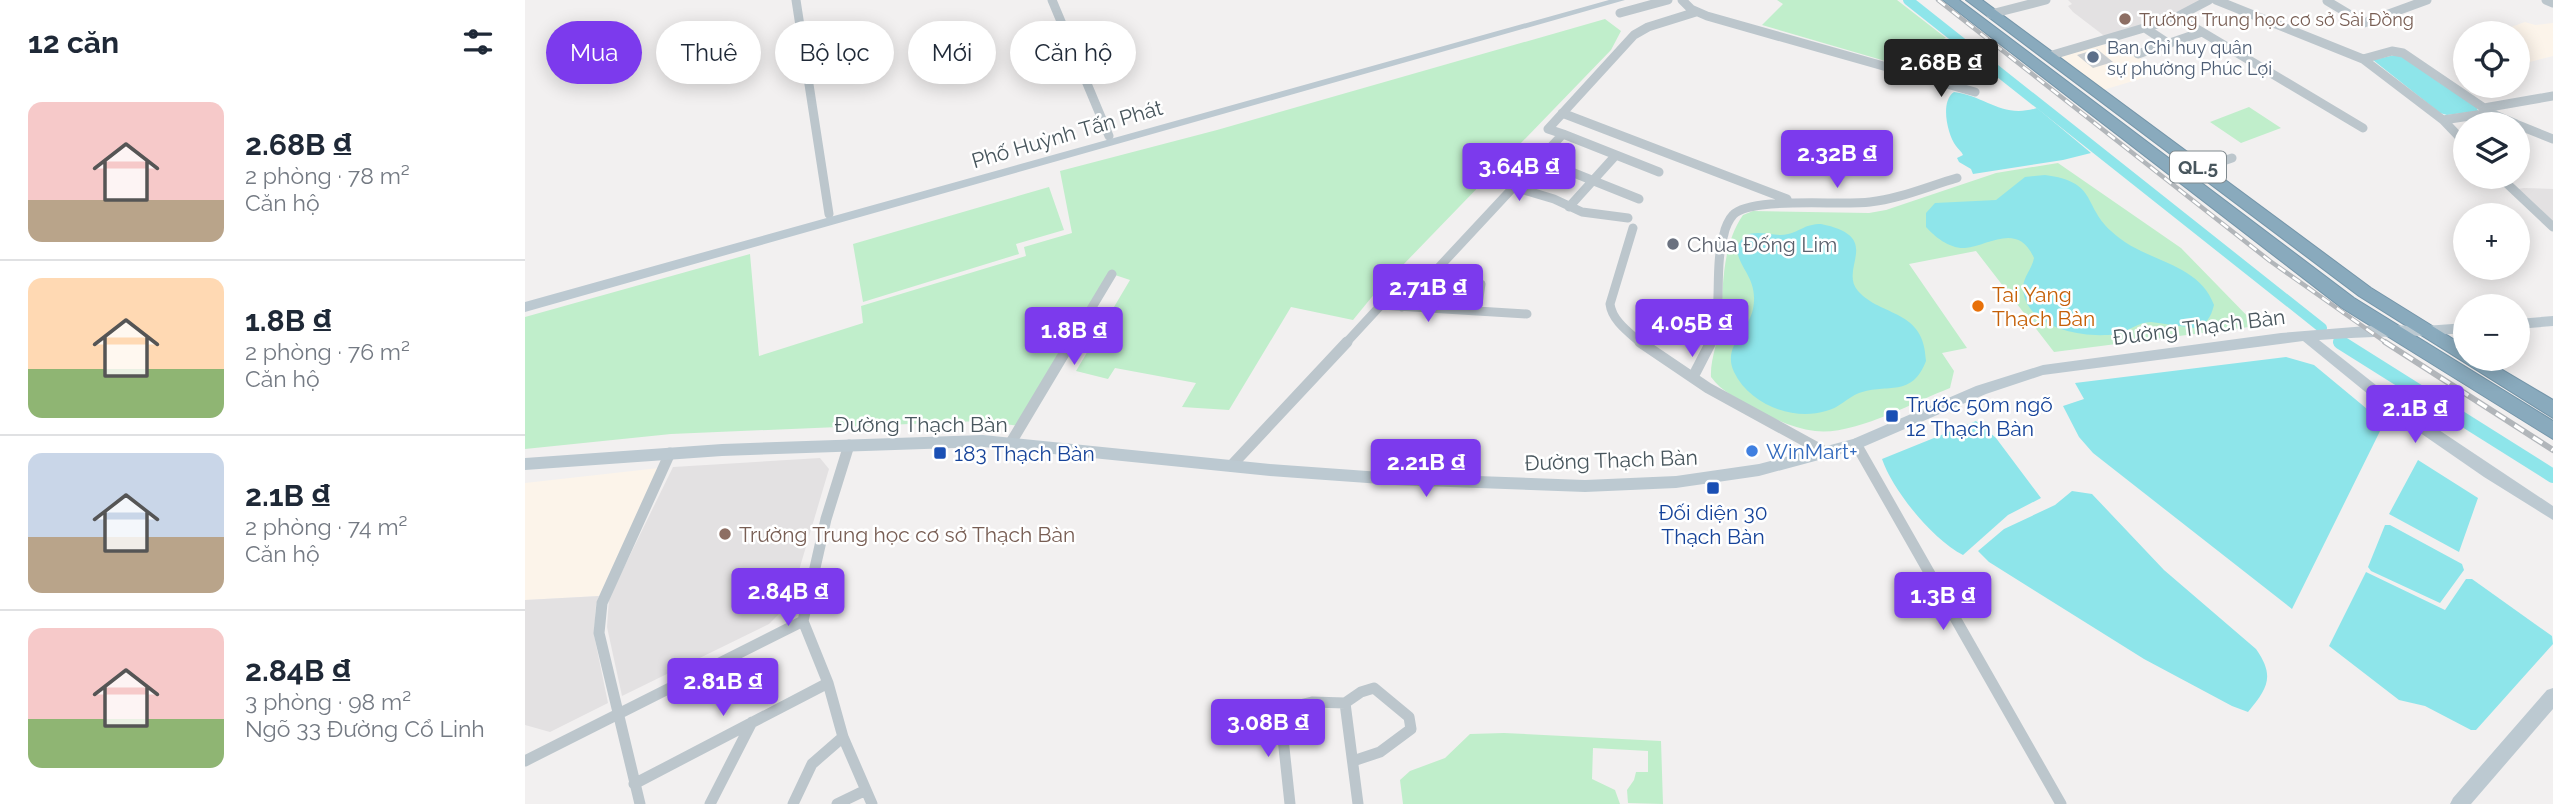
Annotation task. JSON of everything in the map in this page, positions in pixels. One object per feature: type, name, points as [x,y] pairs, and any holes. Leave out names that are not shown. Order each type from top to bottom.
[{"type":"highway","name":"QL.5","points":[[1950,0],[2348,303],[2387,330],[2553,431]]},
{"type":"highway","name":"QL.5","points":[[1973,0],[2367,293],[2453,349]]},
{"type":"highway","name":"QL.5","points":[[2489,371],[2553,410]]},
{"type":"street","points":[[796,0],[829,218]]},
{"type":"street","points":[[1052,0],[1110,139]]},
{"type":"street","name":"Phố Huỳnh Tấn Phát","points":[[525,307],[938,187],[1550,17],[1600,0]]},
{"type":"street","points":[[1620,6],[1668,0]]},
{"type":"street","points":[[1682,0],[1696,12],[1975,92]]},
{"type":"street","points":[[1991,14],[2046,0]]},
{"type":"street","points":[[2049,57],[2177,17],[2209,0]]},
{"type":"street","points":[[2216,0],[2363,59],[2453,130]]},
{"type":"street","points":[[2329,0],[2364,23],[2427,0]]},
{"type":"street","points":[[2546,0],[2553,3]]},
{"type":"street","name":"Phố Huỳnh Tấn Phát","points":[[1550,17],[1620,6]]},
{"type":"street","points":[[1659,172],[1548,129],[1634,34],[1696,12]]},
{"type":"street","points":[[2177,17],[2364,128]]},
{"type":"street","points":[[2145,28],[2169,44]]},
{"type":"street","points":[[2138,54],[2202,32]]},
{"type":"street","points":[[2363,59],[2392,51],[2403,53],[2491,112]]},
{"type":"street","points":[[2443,120],[2553,96]]},
{"type":"street","points":[[1562,113],[1799,204]]},
{"type":"street","points":[[2530,130],[2553,139]]},
{"type":"street","points":[[1402,307],[1563,134]]},
{"type":"street","points":[[1569,207],[1616,155]]},
{"type":"street","points":[[2200,169],[2232,158]]},
{"type":"street","points":[[1539,159],[1639,200]]},
{"type":"street","points":[[1693,377],[1715,333],[1717,264],[1728,222],[1733,215],[1748,206],[1778,202],[1842,205],[1876,202],[1957,177]]},
{"type":"street","points":[[1514,187],[1555,199],[1569,207],[1631,223],[1610,309],[1620,323],[1642,342],[1693,377],[1825,452]]},
{"type":"street","points":[[2513,189],[2553,227]]},
{"type":"street","name":"Phố Huỳnh Tấn Phát","points":[[525,298],[829,218]]},
{"type":"street","points":[[1441,265],[1481,284],[1477,311]]},
{"type":"street","points":[[1010,444],[1112,274]]},
{"type":"street","points":[[1231,466],[1381,305],[1527,314]]},
{"type":"street","points":[[2530,323],[2553,321]]},
{"type":"street","name":"Đường Thạch Bàn","points":[[525,464],[670,453],[983,441],[1364,478],[1585,486],[1676,482],[1759,470],[1856,444],[1981,390],[2043,370],[2128,356],[2307,337],[2387,330],[2453,329]]},
{"type":"street","points":[[2307,337],[2407,418],[2553,514]]},
{"type":"street","points":[[1856,444],[2061,804]]},
{"type":"street","points":[[849,445],[826,519],[803,621],[828,683],[843,737],[872,804]]},
{"type":"street","points":[[640,804],[599,633],[602,603],[670,453]]},
{"type":"street","points":[[525,761],[803,621]]},
{"type":"street","points":[[634,784],[828,683]]},
{"type":"street","points":[[1290,804],[1280,710],[1292,705],[1327,700],[1345,703],[1361,692],[1374,688],[1409,717],[1411,729],[1380,752],[1353,761]]},
{"type":"street","points":[[2459,804],[2553,696]]},
{"type":"street","points":[[1345,703],[1359,804]]},
{"type":"street","points":[[710,804],[752,722]]},
{"type":"street","points":[[793,804],[812,764],[843,737]]},
{"type":"street","points":[[837,804],[866,790]]},
{"type":"shaded area","name":"Trường Trung học cơ sở Sài Đồng","points":[[2068,0],[2205,0],[2170,18],[2107,38],[2073,12],[2068,6],[2072,4]]},
{"type":"shaded area","points":[[2553,23],[2553,56],[2530,62],[2530,24]]},
{"type":"shaded area","points":[[2103,44],[2118,55],[2131,51],[2160,73],[2103,90],[2060,56]]},
{"type":"shaded area","points":[[2518,189],[2553,189],[2553,224]]},
{"type":"shaded area","name":"Trường Trung học cơ sở Thạch Bàn","points":[[820,458],[829,469],[789,604],[769,624],[622,696],[607,627],[609,598],[673,467]]},
{"type":"shaded area","points":[[659,468],[599,596],[525,600],[525,483]]},
{"type":"shaded area","points":[[599,596],[594,635],[608,703],[550,732],[525,725],[525,600]]},
{"type":"green space","points":[[1777,0],[1897,0],[1946,38],[1931,44],[1916,70],[1762,25],[1783,4]]},
{"type":"green space","points":[[1605,19],[1621,31],[1611,50],[1371,298],[1353,320],[1291,307],[1229,410],[1182,407],[1196,383],[1115,368],[1108,379],[1076,371],[1130,280],[1112,274],[1021,426],[980,421],[671,434],[525,449],[525,317],[750,254],[759,356],[863,323],[861,306],[1026,256],[1024,247],[1072,233],[1060,171],[1217,130]]},
{"type":"green space","points":[[2249,107],[2281,128],[2241,143],[2210,122]]},
{"type":"green space","points":[[2058,163],[2181,248],[2257,326],[2054,352],[1976,251],[1909,264],[1967,348],[1942,353],[1954,371],[1950,388],[1865,423],[1831,431],[1815,431],[1791,425],[1761,412],[1725,391],[1711,377],[1727,253],[1743,215],[1753,211],[1869,213],[1886,210],[1996,173]]},
{"type":"green space","points":[[1049,187],[1064,230],[1016,244],[1019,254],[863,302],[853,244]]},
{"type":"green space","points":[[1504,733],[1661,741],[1663,804],[1628,803],[1627,790],[1636,772],[1648,772],[1648,751],[1593,748],[1592,779],[1615,790],[1620,804],[1403,804],[1400,780],[1410,771],[1445,758],[1470,734]]},
{"type":"water","points":[[2399,54],[2453,90],[2453,98],[2464,98],[2476,106],[2478,111],[2453,112],[2447,115],[2440,113],[2373,60]]},
{"type":"water","points":[[1954,92],[2014,111],[2037,108],[2091,153],[1973,174],[1971,169],[1957,158],[1963,155],[1953,141],[1946,118],[1947,103]]},
{"type":"water","points":[[2045,175],[2062,178],[2082,189],[2102,221],[2124,242],[2196,279],[2214,305],[2207,320],[2194,328],[2146,322],[2120,333],[2103,335],[2089,335],[2059,328],[2045,322],[2026,302],[2023,284],[2034,258],[2020,241],[2002,238],[1959,248],[1943,242],[1926,227],[1926,213],[1935,203],[1996,200],[2025,177]]},
{"type":"water","points":[[1821,224],[1851,237],[1856,245],[1853,282],[1858,291],[1878,306],[1910,323],[1924,344],[1926,361],[1920,373],[1906,385],[1859,393],[1831,410],[1800,414],[1774,408],[1761,401],[1741,384],[1734,372],[1731,354],[1750,317],[1754,298],[1751,282],[1737,248],[1741,240],[1753,233],[1781,235]]},
{"type":"water","points":[[2286,357],[2314,365],[2384,423],[2292,609],[2093,453],[2079,437],[2063,406],[2084,399],[2075,383]]},
{"type":"water","points":[[1976,421],[1996,438],[2041,498],[2008,515],[1963,555],[1939,538],[1915,513],[1887,472],[1882,459]]},
{"type":"water","points":[[2418,460],[2478,498],[2459,552],[2389,514]]},
{"type":"water","points":[[2072,491],[2092,494],[2164,570],[2256,649],[2266,667],[2267,682],[2248,712],[2144,659],[1989,562],[1978,551],[2004,529],[2055,505]]},
{"type":"water","points":[[2385,525],[2390,525],[2462,564],[2464,570],[2440,603],[2371,571],[2368,567]]},
{"type":"water","points":[[2366,572],[2445,610],[2466,579],[2472,579],[2552,636],[2553,644],[2476,730],[2471,730],[2425,706],[2399,700],[2329,646]]},
{"type":"building","name":"Ban Chỉ huy quân sự phường Phúc Lợi","points":[[2097,49],[2113,62],[2093,68],[2077,55]]},
{"type":"waterway","points":[[1908,0],[2322,328]]},
{"type":"waterway","points":[[2342,343],[2553,476]]},
{"type":"railway","points":[[1938,0],[2270,261],[2387,343]]},
{"type":"railway","points":[[2387,343],[2553,450]]},
{"type":"place","name":"Trường Trung học cơ sở Sài Đồng","points":[[2125,19]]},
{"type":"place","name":"Ban Chỉ huy quân sự phường Phúc Lợi","points":[[2093,57]]},
{"type":"place","name":"Chùa Đống Lim","points":[[1673,244]]},
{"type":"place","name":"Tai Yang Thạch Bàn","points":[[1978,306]]},
{"type":"place","name":"Trước 50m ngõ 12 Thạch Bàn","points":[[1892,416]]},
{"type":"place","name":"WinMart+","points":[[1752,451]]},
{"type":"place","name":"183 Thạch Bàn","points":[[940,453]]},
{"type":"place","name":"Đối diện 30 Thạch Bàn","points":[[1713,488]]},
{"type":"place","name":"Trường Trung học cơ sở Thạch Bàn","points":[[725,534]]}]
